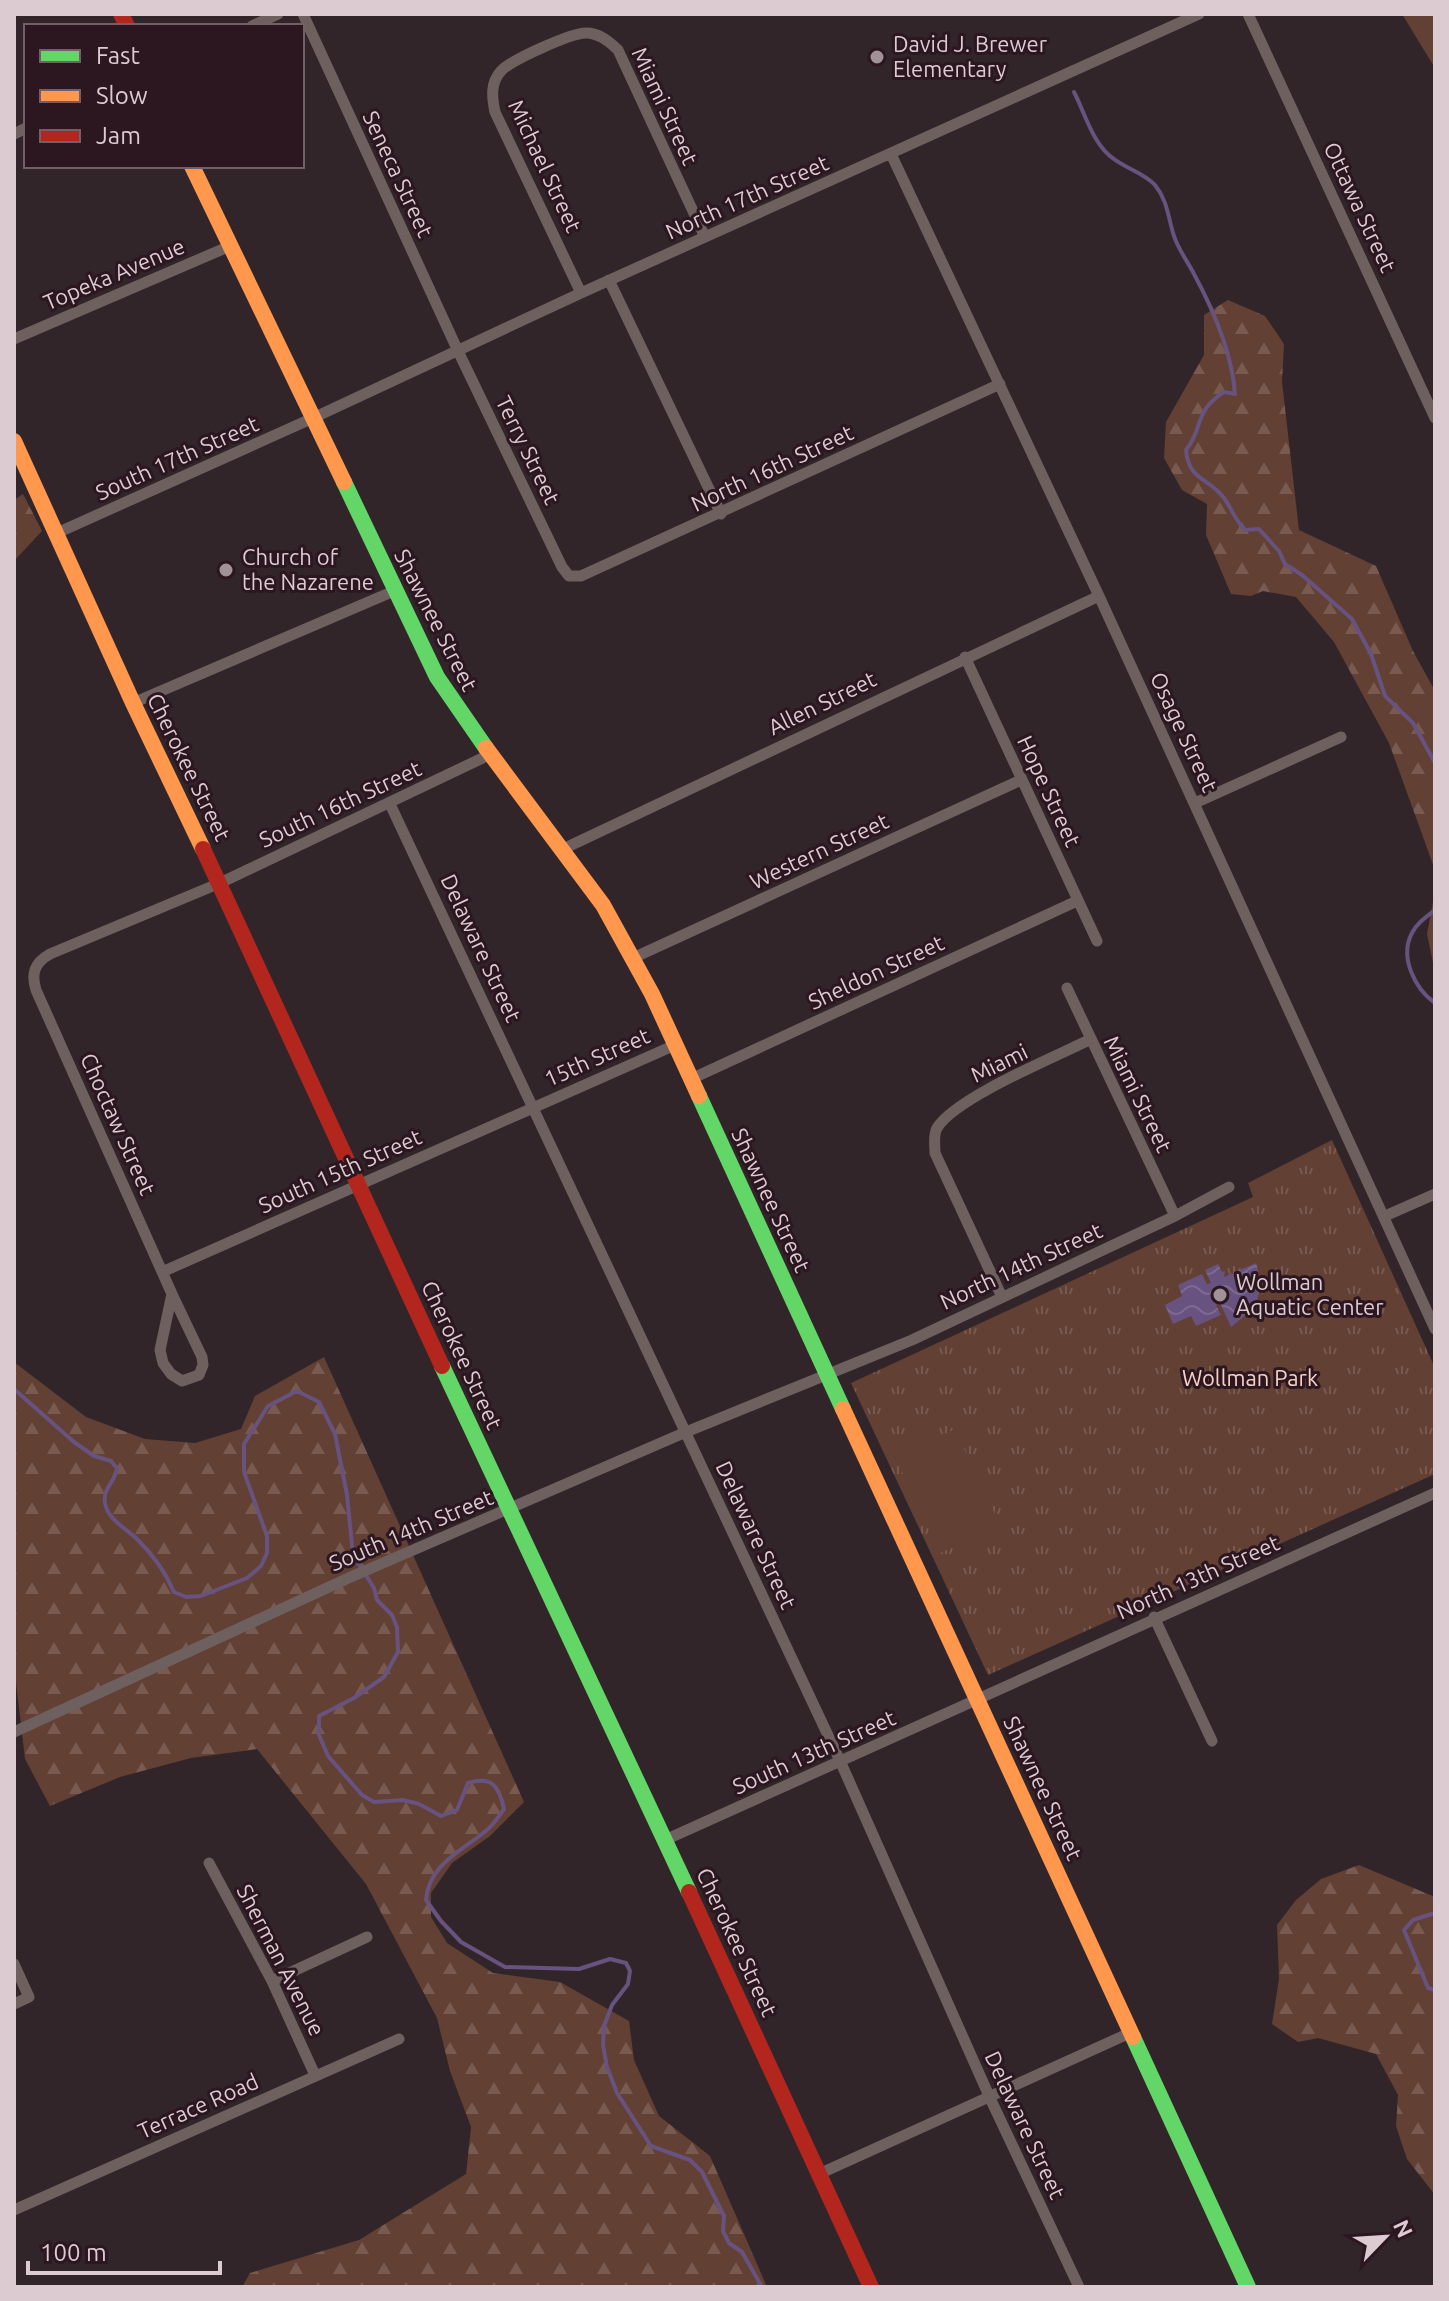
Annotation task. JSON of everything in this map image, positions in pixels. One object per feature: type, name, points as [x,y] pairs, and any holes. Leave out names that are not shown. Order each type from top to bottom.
[{"type":"street","points":[[256,24],[278,14]]},
{"type":"street","name":"Seneca Street","points":[[303,14],[458,351]]},
{"type":"street","name":"North 17th Street","points":[[313,418],[609,280],[1199,14]]},
{"type":"street","name":"Ottawa Street","points":[[1248,14],[1435,418]]},
{"type":"street","name":"Miami Street","points":[[559,42],[586,33],[599,35],[618,50],[705,237]]},
{"type":"street","name":"Michael Street","points":[[559,42],[501,71],[491,95],[495,112],[581,293]]},
{"type":"street","name":"Osage Street","points":[[891,154],[1195,803],[1435,1329]]},
{"type":"street","name":"Shawnee Street","points":[[193,168],[437,677],[603,905],[633,958],[1248,2287]]},
{"type":"street","name":"Topeka Avenue","points":[[14,339],[230,246]]},
{"type":"street","points":[[609,280],[721,514]]},
{"type":"street","name":"Terry Street","points":[[458,351],[562,567]]},
{"type":"street","name":"North 16th Street","points":[[562,567],[569,576],[581,576],[1000,384]]},
{"type":"street","name":"South 17th Street","points":[[57,533],[313,418]]},
{"type":"street","name":"Cherokee Street","points":[[14,441],[871,2287]]},
{"type":"street","points":[[133,703],[394,591]]},
{"type":"street","name":"Allen Street","points":[[563,849],[1099,596]]},
{"type":"street","name":"Hope Street","points":[[965,657],[1097,941]]},
{"type":"street","points":[[1195,803],[1341,737]]},
{"type":"street","name":"South 16th Street","points":[[34,969],[40,960],[50,954],[220,883],[491,754]]},
{"type":"street","name":"Western Street","points":[[633,958],[1021,780]]},
{"type":"street","name":"Delaware Street","points":[[390,804],[841,1763],[990,2098],[1079,2287]]},
{"type":"street","name":"Sheldon Street","points":[[691,1079],[1077,901]]},
{"type":"street","name":"Choctaw Street","points":[[34,969],[36,990],[202,1357],[199,1375],[191,1380],[182,1381],[171,1374],[163,1363],[160,1350],[172,1294]]},
{"type":"street","name":"Miami Street","points":[[1067,988],[1175,1216]]},
{"type":"street","name":"Miami","points":[[1002,1297],[935,1153],[935,1131],[946,1117],[965,1102],[1089,1040]]},
{"type":"street","name":"15th Street","points":[[534,1106],[675,1045]]},
{"type":"street","name":"South 15th Street","points":[[162,1272],[534,1106]]},
{"type":"street","name":"North 14th Street","points":[[827,1373],[912,1340],[1175,1216],[1229,1187]]},
{"type":"street","points":[[1385,1216],[1435,1194]]},
{"type":"street","name":"South 14th Street","points":[[14,1732],[353,1576],[827,1373]]},
{"type":"street","name":"North 13th Street","points":[[978,1701],[1154,1617],[1435,1493]]},
{"type":"street","points":[[1154,1617],[1212,1741]]},
{"type":"street","name":"South 13th Street","points":[[665,1840],[978,1701]]},
{"type":"street","name":"Sherman Avenue","points":[[209,1863],[272,1981],[315,2075]]},
{"type":"street","points":[[272,1981],[367,1937]]},
{"type":"street","points":[[14,1964],[29,1997],[14,2004]]},
{"type":"street","points":[[819,2174],[1132,2032]]},
{"type":"street","name":"Terrace Road","points":[[14,2210],[399,2039]]},
{"type":"green space","points":[[1402,14],[1435,14],[1435,68]]},
{"type":"green space","points":[[1228,300],[1265,316],[1284,344],[1282,382],[1299,530],[1376,566],[1413,651],[1435,691],[1435,870],[1389,743],[1334,642],[1296,597],[1263,591],[1251,596],[1231,594],[1206,535],[1207,504],[1182,490],[1164,458],[1166,422],[1204,355],[1204,315]]},
{"type":"green space","points":[[23,494],[42,531],[14,561],[14,500]]},
{"type":"green space","points":[[1435,891],[1435,972],[1427,934]]},
{"type":"green space","name":"Wollman Park","points":[[1332,1140],[1435,1368],[1435,1474],[988,1675],[851,1383],[1253,1197],[1248,1183]]},
{"type":"green space","points":[[324,1357],[524,1802],[490,1836],[452,1863],[431,1893],[431,1917],[447,1943],[493,1973],[560,1982],[629,2021],[634,2060],[659,2116],[710,2156],[767,2287],[242,2287],[250,2273],[359,2240],[466,2174],[471,2127],[450,2071],[437,2018],[366,1884],[257,1749],[191,1758],[120,1777],[50,1806],[25,1759],[14,1665],[14,1362],[86,1417],[145,1439],[195,1443],[241,1429],[255,1396]]},
{"type":"green space","points":[[955,1429],[1000,1525],[940,1553],[895,1457]]},
{"type":"green space","points":[[1359,1865],[1435,1897],[1435,2195],[1407,2159],[1396,2126],[1398,2095],[1376,2054],[1318,2038],[1298,2042],[1272,2024],[1279,1979],[1277,1925],[1296,1900],[1321,1879]]},
{"type":"water","name":"Wollman Aquatic Center","points":[[1256,1263],[1260,1284],[1255,1306],[1244,1300],[1242,1303],[1253,1309],[1231,1327],[1220,1303],[1216,1305],[1221,1315],[1196,1326],[1191,1316],[1173,1324],[1165,1305],[1182,1296],[1178,1285],[1202,1274],[1207,1284],[1211,1283],[1205,1270],[1218,1264],[1222,1272],[1225,1271],[1224,1277]]},
{"type":"waterway","points":[[1074,92],[1100,146],[1119,162],[1146,177],[1159,191],[1176,241],[1208,302],[1226,347],[1235,394],[1224,392],[1203,413],[1186,450],[1191,468],[1218,491],[1245,530],[1259,529],[1279,551],[1285,564],[1352,619],[1371,654],[1385,696],[1413,723],[1435,763]]},
{"type":"waterway","points":[[1435,910],[1414,929],[1407,952],[1411,972],[1421,990],[1435,1003]]},
{"type":"waterway","points":[[14,1389],[74,1442],[94,1456],[111,1461],[117,1468],[105,1493],[107,1509],[113,1519],[149,1552],[174,1592],[186,1597],[201,1596],[247,1578],[261,1566],[267,1553],[267,1536],[244,1472],[244,1444],[268,1406],[297,1391],[319,1402],[335,1434],[347,1495],[353,1555],[374,1588],[377,1600],[392,1615],[397,1627],[398,1652],[384,1677],[354,1698],[319,1716],[319,1735],[328,1756],[362,1795],[374,1802],[403,1800],[419,1804],[441,1816],[457,1810],[468,1783],[483,1781],[493,1784],[504,1809],[488,1829],[440,1867],[428,1887],[426,1900],[461,1942],[505,1967],[579,1969],[610,1959],[626,1963],[630,1971],[628,1984],[612,2005],[604,2026],[607,2067],[617,2093],[651,2146],[690,2160],[702,2172],[724,2216],[723,2231],[729,2243],[742,2252],[762,2287]]},
{"type":"waterway","points":[[1435,1913],[1413,1920],[1404,1930],[1428,1988],[1435,1990]]},
{"type":"traffic: fast","points":[[344,482],[437,677],[486,748]]},
{"type":"traffic: fast","points":[[699,1096],[843,1409]]},
{"type":"traffic: fast","points":[[442,1366],[689,1892]]},
{"type":"traffic: fast","points":[[1133,2037],[1248,2287]]},
{"type":"traffic: slow","points":[[193,168],[344,482]]},
{"type":"traffic: slow","points":[[14,441],[203,849]]},
{"type":"traffic: slow","points":[[486,748],[603,905],[652,994],[699,1096]]},
{"type":"traffic: slow","points":[[843,1409],[1133,2037]]},
{"type":"traffic: jam","points":[[121,14],[126,24]]},
{"type":"traffic: jam","points":[[203,849],[442,1366]]},
{"type":"traffic: jam","points":[[689,1892],[871,2287]]},
{"type":"place","name":"David J. Brewer Elementary","points":[[877,57]]},
{"type":"place","name":"Church of the Nazarene","points":[[226,570]]},
{"type":"place","name":"Wollman Aquatic Center","points":[[1220,1295]]}]
